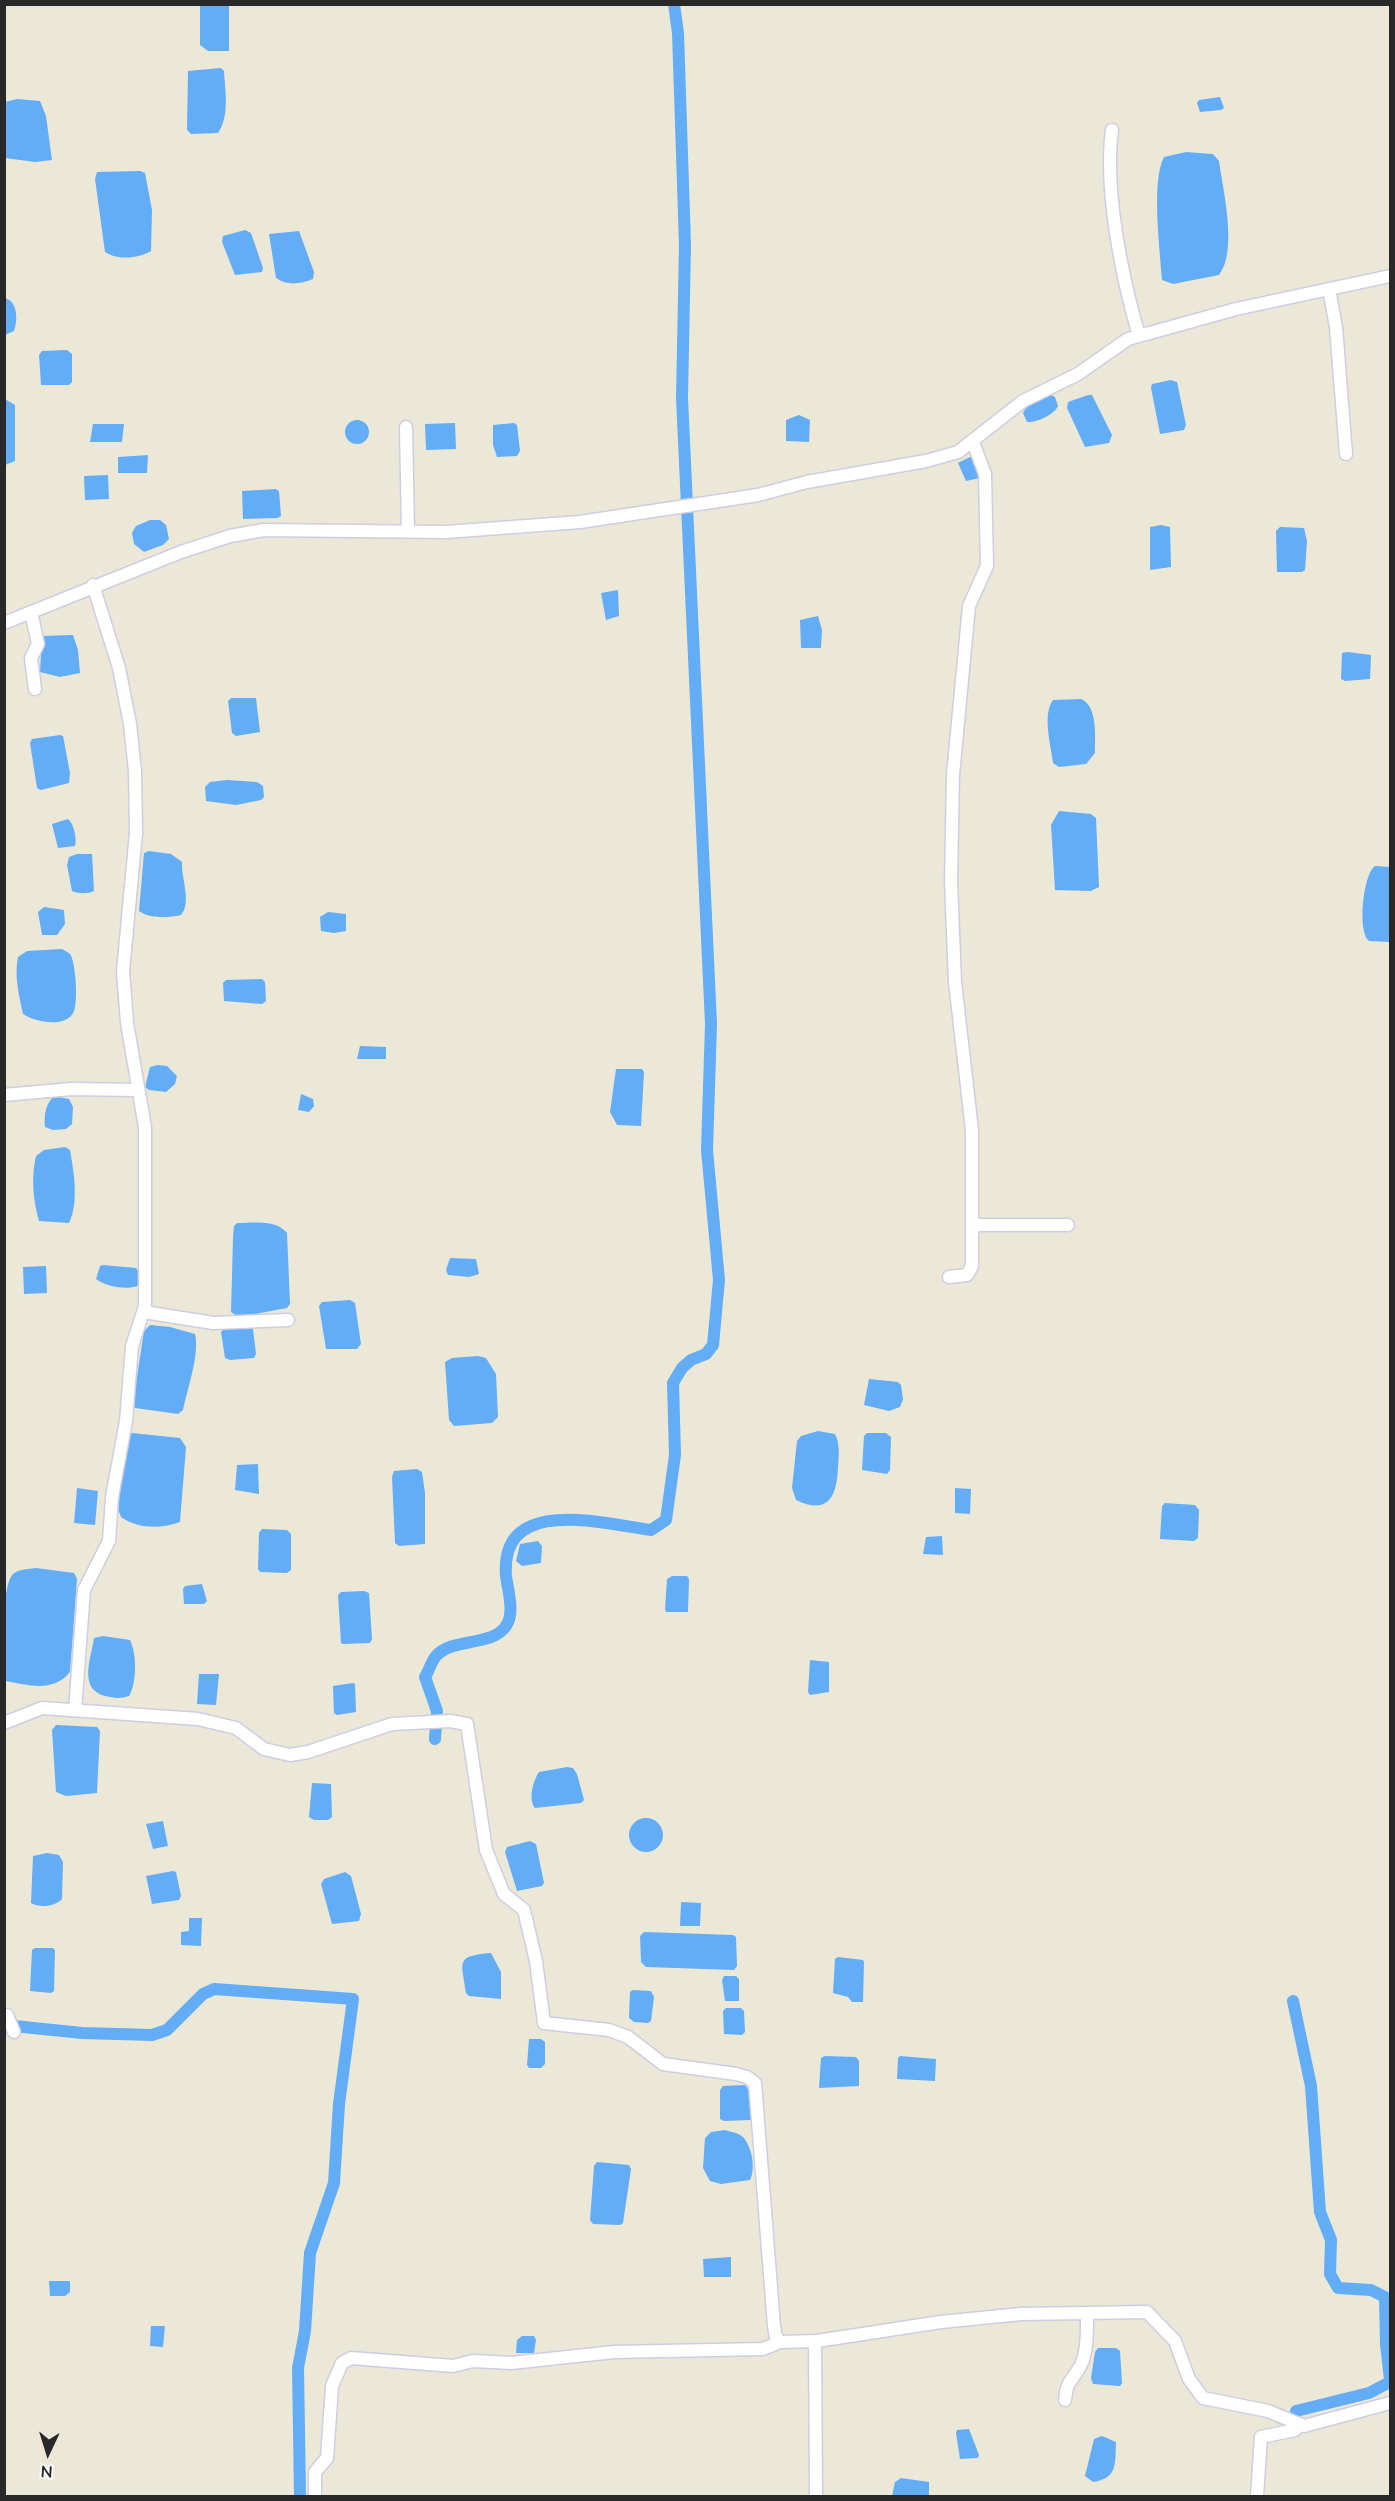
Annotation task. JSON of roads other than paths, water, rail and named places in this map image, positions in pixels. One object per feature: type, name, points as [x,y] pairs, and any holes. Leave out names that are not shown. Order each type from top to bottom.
[{"type":"street","points":[[1112,130],[1109,151],[1115,217],[1125,281],[1139,336]]},
{"type":"street","points":[[4,623],[93,585],[230,536],[264,530],[408,532],[499,529],[580,522],[677,508],[926,461],[958,452],[1023,401],[1078,374],[1128,339],[1236,309],[1390,276]]},
{"type":"street","points":[[1329,290],[1336,327],[1346,454]]},
{"type":"street","points":[[406,427],[408,532]]},
{"type":"street","points":[[949,1276],[970,1272],[973,1225],[972,1131],[955,982],[951,882],[953,775],[969,606],[987,566],[985,474],[973,442]]},
{"type":"street","points":[[75,1710],[84,1590],[109,1541],[112,1497],[126,1421],[132,1346],[144,1312],[145,1127],[127,1023],[123,971],[136,833],[135,771],[130,724],[118,668],[93,585]]},
{"type":"street","points":[[31,612],[38,644],[31,658],[35,689]]},
{"type":"street","points":[[4,1095],[71,1089],[138,1090]]},
{"type":"street","points":[[973,1225],[1068,1225]]},
{"type":"street","points":[[144,1312],[213,1323],[288,1320]]},
{"type":"street","points":[[4,1723],[42,1708],[198,1719],[236,1728],[264,1749],[290,1755],[308,1752],[373,1729],[423,1722],[450,1721],[467,1724],[470,1731],[481,1832],[504,1894],[524,1910],[536,1961],[544,2023],[609,2030],[628,2037],[663,2064],[736,2074],[755,2083],[774,2326],[776,2337],[780,2342]]},
{"type":"street","points":[[7,2015],[14,2032]]},
{"type":"street","points":[[315,2496],[315,2472],[327,2458],[332,2386],[342,2363],[351,2358],[453,2366],[473,2361],[511,2363],[614,2352],[763,2349],[780,2342],[814,2341],[1021,2314],[1147,2312],[1175,2341],[1189,2379],[1203,2398],[1268,2411],[1304,2426],[1390,2403]]},
{"type":"street","points":[[1065,2400],[1069,2380],[1078,2371],[1082,2359],[1087,2313]]},
{"type":"street","points":[[814,2341],[816,2496]]},
{"type":"street","points":[[1257,2496],[1261,2437],[1295,2430],[1299,2424]]},
{"type":"water","points":[[200,5],[229,5],[229,51],[208,51],[200,45]]},
{"type":"water","points":[[221,68],[224,71],[226,103],[222,126],[218,133],[191,134],[187,130],[188,71]]},
{"type":"water","points":[[1220,97],[1224,108],[1200,112],[1197,103],[1199,100]]},
{"type":"water","points":[[17,99],[40,101],[46,116],[52,160],[35,162],[5,158],[5,102]]},
{"type":"water","points":[[1186,152],[1213,154],[1219,161],[1228,220],[1228,251],[1219,275],[1173,284],[1162,280],[1157,216],[1158,182],[1164,157]]},
{"type":"water","points":[[140,171],[145,173],[152,210],[151,251],[128,258],[110,255],[105,252],[95,179],[97,172]]},
{"type":"water","points":[[245,230],[251,233],[263,268],[262,272],[235,275],[222,242],[223,236]]},
{"type":"water","points":[[299,231],[314,272],[313,279],[289,283],[276,278],[269,234]]},
{"type":"water","points":[[5,298],[15,307],[16,322],[14,331],[5,335]]},
{"type":"water","points":[[67,350],[72,354],[72,382],[69,385],[41,385],[39,355],[42,351]]},
{"type":"water","points":[[1171,380],[1177,382],[1186,425],[1184,430],[1160,434],[1151,388],[1152,384]]},
{"type":"water","points":[[1051,395],[1055,397],[1058,406],[1056,409],[1044,418],[1027,422],[1023,413],[1025,409],[1035,401]]},
{"type":"water","points":[[1092,395],[1112,435],[1109,443],[1085,447],[1067,408],[1068,402]]},
{"type":"water","points":[[5,399],[15,405],[15,461],[5,465]]},
{"type":"water","points":[[799,415],[810,420],[809,442],[786,441],[786,420]]},
{"type":"water","points":[[357,420],[365,424],[369,432],[365,440],[357,444],[349,440],[345,432],[349,424]]},
{"type":"water","points":[[455,423],[456,449],[426,450],[425,424]]},
{"type":"water","points":[[514,423],[517,425],[520,451],[517,456],[497,457],[493,445],[493,425]]},
{"type":"water","points":[[93,424],[124,424],[122,442],[90,442]]},
{"type":"water","points":[[148,455],[147,473],[118,473],[118,457]]},
{"type":"water","points":[[972,456],[975,458],[980,478],[966,481],[958,463]]},
{"type":"water","points":[[108,475],[109,499],[85,500],[84,476]]},
{"type":"water","points":[[276,489],[279,491],[281,516],[243,519],[242,491]]},
{"type":"water","points":[[150,520],[160,520],[166,525],[169,539],[163,545],[144,552],[134,544],[132,533],[136,526]]},
{"type":"water","points":[[1161,525],[1170,527],[1171,567],[1150,570],[1150,527]]},
{"type":"water","points":[[1280,527],[1304,528],[1307,541],[1305,570],[1302,572],[1277,572],[1276,531]]},
{"type":"water","points":[[618,590],[619,616],[606,620],[601,593]]},
{"type":"water","points":[[818,616],[822,630],[821,648],[801,648],[800,620]]},
{"type":"water","points":[[73,635],[78,650],[80,673],[60,677],[40,672],[42,636]]},
{"type":"water","points":[[1342,653],[1371,655],[1370,679],[1345,681],[1341,679]]},
{"type":"water","points":[[231,698],[256,698],[260,732],[236,736],[232,733],[228,701]]},
{"type":"water","points":[[1081,699],[1093,715],[1095,753],[1086,764],[1059,767],[1053,763],[1049,739],[1050,706],[1053,700]]},
{"type":"water","points":[[63,736],[70,773],[69,783],[41,790],[37,788],[30,743],[32,739]]},
{"type":"water","points":[[227,780],[257,782],[263,786],[264,797],[261,800],[236,805],[206,801],[205,787],[210,782]]},
{"type":"water","points":[[1059,811],[1091,814],[1096,818],[1099,887],[1091,891],[1055,890],[1051,825]]},
{"type":"water","points":[[68,819],[72,824],[76,840],[75,846],[58,848],[52,824]]},
{"type":"water","points":[[149,851],[171,854],[182,862],[186,903],[181,915],[159,917],[139,911],[144,853]]},
{"type":"water","points":[[77,854],[92,854],[94,891],[89,893],[72,891],[67,865],[69,857]]},
{"type":"water","points":[[1375,866],[1390,867],[1390,942],[1369,941],[1363,927],[1363,903],[1367,880]]},
{"type":"water","points":[[44,907],[64,910],[65,924],[57,935],[42,935],[38,912]]},
{"type":"water","points":[[328,912],[346,914],[346,931],[334,933],[321,931],[320,917]]},
{"type":"water","points":[[62,949],[70,954],[74,965],[76,991],[74,1011],[70,1017],[58,1022],[28,1017],[23,1014],[19,993],[18,957],[27,951]]},
{"type":"water","points":[[262,979],[265,982],[266,1001],[262,1004],[224,1001],[223,983],[226,980]]},
{"type":"water","points":[[360,1046],[386,1047],[386,1059],[357,1059]]},
{"type":"water","points":[[167,1066],[177,1076],[175,1084],[166,1092],[149,1090],[145,1087],[150,1067]]},
{"type":"water","points":[[616,1069],[642,1069],[644,1072],[641,1126],[617,1125],[610,1112]]},
{"type":"water","points":[[301,1094],[313,1099],[314,1106],[309,1112],[298,1110]]},
{"type":"water","points":[[52,1098],[69,1099],[73,1107],[72,1124],[66,1129],[53,1130],[45,1127],[46,1112]]},
{"type":"water","points":[[65,1147],[70,1150],[74,1178],[75,1197],[72,1215],[69,1223],[39,1221],[33,1188],[36,1156],[44,1150]]},
{"type":"water","points":[[237,1223],[271,1224],[287,1233],[290,1304],[287,1308],[239,1317],[231,1312],[233,1238],[234,1226]]},
{"type":"water","points":[[450,1258],[476,1259],[479,1274],[469,1277],[448,1275],[446,1270]]},
{"type":"water","points":[[46,1266],[47,1293],[24,1294],[23,1267]]},
{"type":"water","points":[[100,1266],[136,1268],[139,1272],[138,1286],[122,1288],[100,1282],[96,1279]]},
{"type":"water","points":[[350,1300],[355,1303],[361,1344],[357,1349],[326,1349],[319,1306],[322,1302]]},
{"type":"water","points":[[150,1325],[170,1327],[195,1334],[196,1352],[192,1372],[183,1410],[178,1414],[135,1408],[133,1403],[144,1331]]},
{"type":"water","points":[[249,1326],[253,1329],[256,1354],[254,1358],[230,1360],[225,1358],[221,1332],[225,1328]]},
{"type":"water","points":[[478,1356],[486,1358],[496,1374],[498,1417],[492,1423],[454,1426],[449,1420],[445,1362],[452,1358]]},
{"type":"water","points":[[869,1379],[898,1382],[901,1385],[903,1399],[900,1407],[889,1411],[864,1405]]},
{"type":"water","points":[[818,1431],[835,1434],[839,1454],[833,1494],[824,1504],[816,1506],[796,1500],[792,1488],[797,1441],[801,1436]]},
{"type":"water","points":[[132,1433],[180,1438],[186,1447],[180,1522],[150,1527],[135,1524],[121,1517],[118,1509],[127,1439]]},
{"type":"water","points":[[867,1433],[886,1433],[891,1437],[890,1470],[887,1474],[862,1470],[864,1436]]},
{"type":"water","points":[[258,1464],[259,1494],[235,1490],[237,1465]]},
{"type":"water","points":[[417,1469],[422,1472],[425,1493],[425,1544],[399,1546],[395,1543],[392,1477],[394,1471]]},
{"type":"water","points":[[77,1488],[98,1491],[95,1525],[74,1523]]},
{"type":"water","points":[[955,1488],[971,1489],[970,1514],[955,1513]]},
{"type":"water","points":[[1165,1503],[1195,1505],[1199,1510],[1198,1538],[1194,1541],[1160,1539],[1162,1506]]},
{"type":"water","points":[[262,1529],[287,1530],[291,1534],[291,1570],[287,1573],[260,1572],[258,1569],[259,1533]]},
{"type":"water","points":[[942,1536],[943,1555],[923,1554],[926,1537]]},
{"type":"water","points":[[538,1541],[542,1546],[541,1563],[522,1566],[516,1561],[520,1544]]},
{"type":"water","points":[[36,1568],[74,1573],[77,1579],[70,1672],[56,1683],[40,1686],[5,1681],[4,1657],[4,1608],[9,1582],[15,1572]]},
{"type":"water","points":[[672,1576],[687,1576],[689,1579],[688,1612],[666,1612],[667,1579]]},
{"type":"water","points":[[202,1584],[207,1601],[204,1604],[184,1604],[183,1589],[185,1586]]},
{"type":"water","points":[[364,1591],[369,1593],[372,1639],[370,1643],[343,1644],[341,1643],[338,1595],[341,1592]]},
{"type":"water","points":[[103,1636],[130,1640],[135,1668],[134,1684],[129,1696],[117,1698],[105,1696],[91,1687],[88,1672],[94,1638]]},
{"type":"water","points":[[810,1660],[829,1662],[829,1692],[810,1695],[808,1692]]},
{"type":"water","points":[[199,1674],[219,1674],[216,1705],[197,1704]]},
{"type":"water","points":[[355,1684],[356,1712],[337,1715],[334,1713],[333,1686]]},
{"type":"water","points":[[56,1725],[97,1727],[100,1731],[97,1793],[66,1796],[56,1792],[52,1730]]},
{"type":"water","points":[[573,1768],[577,1774],[584,1800],[581,1803],[535,1808],[532,1790],[539,1772]]},
{"type":"water","points":[[312,1783],[331,1784],[332,1817],[328,1820],[314,1820],[309,1817]]},
{"type":"water","points":[[646,1818],[658,1823],[663,1835],[658,1847],[646,1852],[634,1847],[629,1835],[634,1823]]},
{"type":"water","points":[[163,1821],[168,1846],[153,1849],[146,1824]]},
{"type":"water","points":[[530,1841],[536,1844],[544,1883],[542,1886],[517,1891],[505,1852],[507,1847]]},
{"type":"water","points":[[47,1853],[59,1855],[63,1862],[62,1899],[51,1905],[38,1906],[31,1903],[33,1856]]},
{"type":"water","points":[[176,1872],[181,1896],[179,1900],[152,1904],[146,1876]]},
{"type":"water","points":[[345,1872],[351,1876],[361,1914],[359,1921],[332,1924],[321,1884],[324,1879]]},
{"type":"water","points":[[681,1902],[701,1903],[700,1926],[680,1926]]},
{"type":"water","points":[[189,1918],[202,1918],[201,1946],[181,1945],[181,1932],[189,1931]]},
{"type":"water","points":[[644,1932],[733,1935],[736,1937],[737,1966],[734,1970],[646,1967],[641,1962],[640,1936]]},
{"type":"water","points":[[35,1948],[55,1950],[54,1991],[51,1993],[30,1991],[32,1950]]},
{"type":"water","points":[[491,1953],[501,1972],[501,1999],[469,1996],[466,1993],[463,1963],[471,1956]]},
{"type":"water","points":[[838,1957],[863,1960],[863,2002],[852,2002],[848,1997],[833,1993],[835,1959]]},
{"type":"water","points":[[724,1976],[736,1976],[739,1979],[739,2001],[725,2001],[722,1980]]},
{"type":"water","points":[[633,1990],[651,1991],[654,1997],[651,2021],[648,2023],[634,2022],[629,2018],[630,1992]]},
{"type":"water","points":[[726,2008],[741,2008],[744,2011],[745,2032],[742,2035],[724,2034],[723,2011]]},
{"type":"water","points":[[529,2039],[541,2039],[545,2042],[545,2064],[541,2068],[529,2068],[527,2065]]},
{"type":"water","points":[[825,2056],[856,2057],[859,2061],[859,2086],[819,2088],[821,2058]]},
{"type":"water","points":[[900,2056],[936,2059],[935,2081],[897,2079]]},
{"type":"water","points":[[745,2085],[750,2092],[752,2102],[751,2120],[724,2121],[720,2119],[720,2090],[723,2086]]},
{"type":"water","points":[[725,2130],[741,2136],[749,2146],[753,2164],[750,2180],[721,2184],[710,2181],[703,2168],[705,2138],[711,2132]]},
{"type":"water","points":[[597,2162],[629,2165],[631,2169],[623,2223],[620,2225],[593,2224],[590,2220],[594,2166]]},
{"type":"water","points":[[731,2257],[731,2277],[704,2277],[703,2259]]},
{"type":"water","points":[[49,2281],[70,2281],[70,2292],[65,2296],[50,2296]]},
{"type":"water","points":[[151,2326],[165,2326],[163,2347],[150,2346]]},
{"type":"water","points":[[522,2336],[534,2336],[536,2340],[534,2353],[516,2353],[517,2340]]},
{"type":"water","points":[[1098,2348],[1116,2348],[1120,2351],[1122,2383],[1120,2386],[1093,2384],[1091,2378],[1095,2352]]},
{"type":"water","points":[[969,2429],[979,2455],[978,2458],[960,2459],[956,2433],[957,2430]]},
{"type":"water","points":[[1102,2436],[1116,2442],[1114,2469],[1107,2477],[1093,2482],[1085,2476],[1094,2439]]},
{"type":"water","points":[[901,2478],[929,2482],[929,2496],[892,2496],[895,2482]]},
{"type":"waterway","points":[[435,1739],[437,1711],[425,1677],[434,1658],[443,1650],[492,1637],[506,1626],[510,1615],[506,1576],[508,1550],[519,1534],[536,1524],[558,1520],[582,1520],[651,1530],[666,1520],[675,1455],[673,1383],[682,1368],[691,1360],[706,1354],[713,1345],[719,1280],[707,1150],[711,1024],[682,398],[685,245],[678,33],[674,4]]},
{"type":"waterway","points":[[4,2025],[82,2033],[152,2035],[167,2030],[203,1994],[214,1989],[353,1999],[339,2104],[334,2183],[310,2253],[305,2331],[298,2368],[300,2496]]},
{"type":"waterway","points":[[1293,2001],[1311,2086],[1320,2212],[1331,2240],[1330,2274],[1338,2288],[1371,2290],[1385,2297],[1386,2344],[1390,2380]]},
{"type":"waterway","points":[[1296,2411],[1369,2393],[1390,2382]]}]
